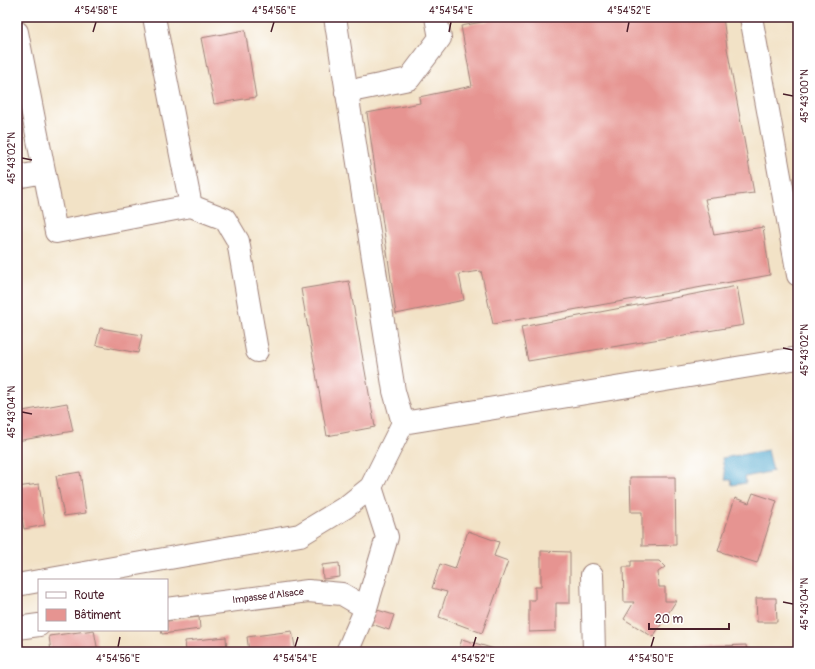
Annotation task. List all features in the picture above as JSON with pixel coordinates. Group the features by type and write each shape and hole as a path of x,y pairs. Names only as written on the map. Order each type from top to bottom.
{"street":[{"path":"51,579 300,535 346,507 371,487 403,423 394,391 335,17"},
{"path":"346,92 409,79 440,38 436,17"},
{"path":"751,17 793,216 798,275"},
{"path":"159,18 191,206"},
{"path":"17,32 56,232 191,206 225,219 238,241 257,351"},
{"path":"17,177 44,172"},
{"path":"403,423 798,358"},
{"path":"347,652 366,608 387,537 371,487"},
{"path":"592,575 594,652"},
{"path":"17,585 38,581"},
{"name":"Impasse d'Alsace","path":"168,609 308,591 342,594 366,608"},
{"path":"17,628 38,625"}],"water":[{"path":"768,450 773,471 745,477 746,483 732,485 731,480 726,480 722,458"}],"building":[{"path":"507,17 634,17 635,19 646,17 723,17 727,48 754,193 705,199 714,235 763,227 770,275 493,324 481,271 459,274 464,300 396,314 367,113 420,103 419,97 472,86 461,26"},
{"path":"245,30 256,97 214,104 201,38"},
{"path":"349,281 375,427 327,436 301,289"},
{"path":"737,286 744,325 528,361 521,327"},
{"path":"100,328 142,335 138,353 96,345"},
{"path":"67,403 73,431 17,441 17,412"},
{"path":"80,472 86,513 64,516 56,476"},
{"path":"630,477 675,477 676,545 642,546 642,512 631,512"},
{"path":"39,484 45,525 24,529 17,487"},
{"path":"753,493 777,501 757,563 718,551 735,498 749,503"},
{"path":"468,531 499,542 494,556 508,561 482,633 439,617 447,592 432,588 440,564 455,569"},
{"path":"796,546 798,546 798,584 796,584"},
{"path":"541,551 570,552 570,603 556,603 556,631 529,632 529,600 535,600 535,587 541,587"},
{"path":"631,561 659,561 665,567 658,572 659,587 665,587 665,601 676,601 653,637 624,619 634,602 624,602 623,567 631,567"},
{"path":"339,563 340,577 323,579 322,565"},
{"path":"756,598 776,598 777,622 757,622"},
{"path":"374,609 394,615 389,630 369,623"},
{"path":"199,617 200,629 162,634 161,631 168,631 168,621"},
{"path":"94,631 98,652 51,652 49,636"},
{"path":"292,631 296,652 249,652 247,637"},
{"path":"226,637 227,652 186,652 185,641"},
{"path":"462,639 494,649 493,652 458,652"},
{"path":"22,641 24,652 17,652 17,642"},
{"path":"746,645 747,652 692,652 692,647"},
{"path":"511,650 533,651 533,652 511,652"}]}
